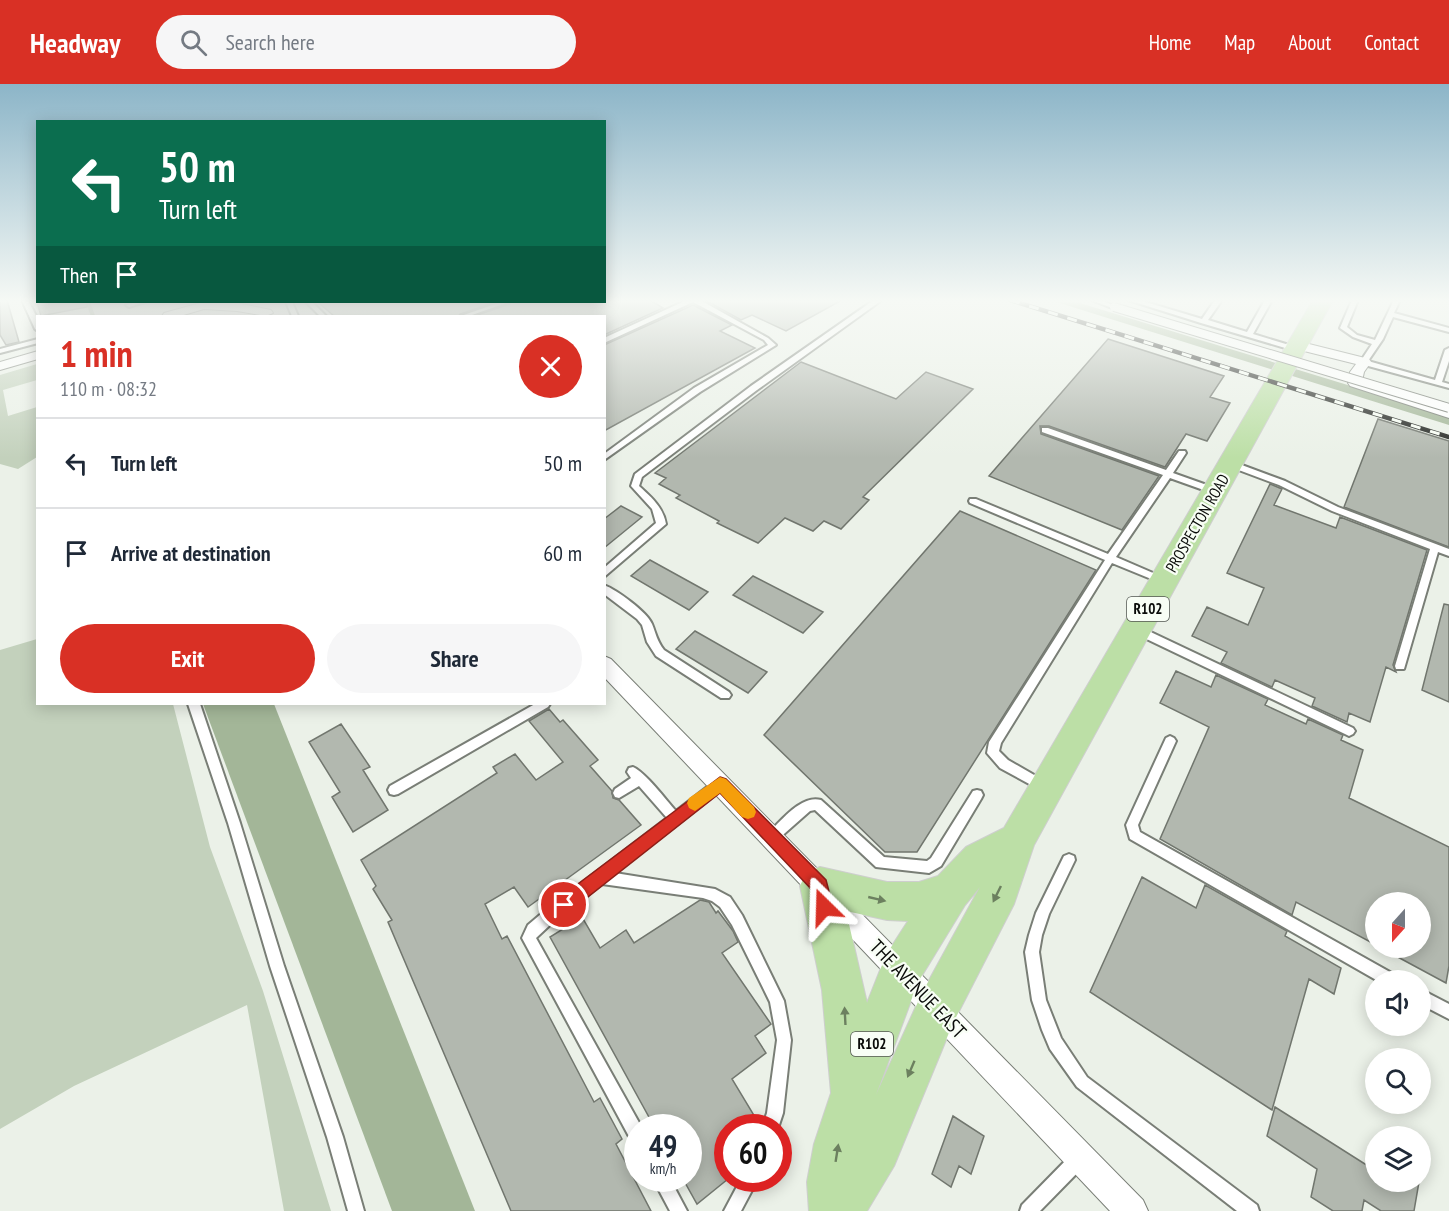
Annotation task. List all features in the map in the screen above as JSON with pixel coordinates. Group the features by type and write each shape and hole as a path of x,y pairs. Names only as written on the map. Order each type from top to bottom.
{"main road":[{"name":"PROSPECTON ROAD","path":"1017,840 1293,353"},
{"name":"R102","path":"834,1211 832,1182 838,1144 853,1095 901,970 951,891 980,860 1017,840"},
{"name":"R102","path":"838,1211 877,1149 937,1008 1000,890 1017,840"},
{"path":"853,1095 844,990 820,886 887,902 919,902 951,891"}],"street":[{"path":"0,366 36,356"},
{"path":"1290,358 1364,362"},
{"path":"1364,362 1357,372 1355,383 1449,414"},
{"name":"THE AVENUE EAST","path":"606,667 1132,1211"}],"lane":[{"path":"606,457 697,390 759,353"},
{"path":"606,572 661,524 661,518 655,508 635,486 638,477 804,353"},
{"path":"1265,353 1449,408"},
{"path":"1280,353 1290,358"},
{"path":"1370,353 1364,362 1449,386"},
{"path":"1438,383 1448,353"},
{"path":"1045,430 1215,491"},
{"path":"1046,788 1004,764 993,753 995,742 1110,558 1182,453"},
{"path":"1231,464 1281,483 1335,509 1449,553"},
{"path":"973,501 1164,581"},
{"path":"1400,666 1435,548"},
{"path":"606,590 641,616 647,624 652,642 660,653 725,696"},
{"path":"1137,629 1348,730"},
{"path":"194,705 335,1137 356,1211"},
{"path":"394,790 542,705"},
{"path":"1170,741 1132,825 1134,835 1373,970"},
{"path":"619,793 636,776 675,818"},
{"path":"626,1114 529,938 533,930 720,783"},
{"path":"772,837 806,807 817,804 880,863 886,866 929,867 936,862 978,795"},
{"path":"1069,861 1044,909 1032,947 1036,987 1053,1042 1065,1063 1082,1082 1251,1211"},
{"path":"600,877 703,892 715,895 725,902 737,920 777,1001 784,1040 775,1114"},
{"path":"1431,1002 1449,1012"},
{"path":"1032,1209 1080,1157"},
{"path":"668,1192 679,1211"},
{"path":"732,1211 743,1192"}],"shaded area":[{"path":"36,364 36,380 3,390 8,416 36,407 36,458 18,469 0,464 0,375"},
{"path":"36,639 36,705 173,705 210,847 263,991 331,1211 284,1211 247,1005 74,1086 0,1129 0,650"},
{"path":"203,705 274,705 475,1211 392,1211"}],"building":[{"path":"606,353 747,353 606,430"},
{"path":"1096,353 1151,353 1224,376 1210,397 1230,403 1207,441 1186,434 1165,467 1049,426 1040,426 1041,434 1159,476 1122,530 989,476"},
{"path":"801,362 896,399 926,372 973,389 863,497 869,500 841,529 824,521 813,531 785,518 758,543 717,523 719,521 676,498 680,495 659,484 666,478 655,473"},
{"path":"1378,419 1449,441 1449,547 1344,507"},
{"path":"1270,484 1282,489 1274,505 1336,528 1340,517 1427,550 1393,665 1396,672 1386,667 1370,722 1349,713 1347,722 1312,706 1315,698 1275,680 1272,687 1221,663 1227,652 1192,636 1207,607 1248,625 1264,588 1227,573"},
{"path":"621,506 642,517 606,546 606,517"},
{"path":"960,511 1096,570 917,852 885,852 764,735"},
{"path":"650,560 708,592 689,610 631,576"},
{"path":"753,576 823,612 803,633 733,595"},
{"path":"1444,604 1449,605 1449,702 1422,690"},
{"path":"695,631 767,672 748,693 676,649"},
{"path":"1176,671 1211,687 1216,675 1268,699 1265,705 1306,724 1308,719 1343,735 1341,740 1363,750 1349,798 1449,847 1449,966 1446,983 1431,975 1431,970 1422,970 1400,958 1431,958 1431,892 1365,892 1365,939 1296,902 1292,915 1160,839 1209,727 1160,703"},
{"path":"549,709 560,722 563,720 598,760 590,766 612,791 613,798 619,800 641,825 528,907 514,887 485,904 502,939 507,936 594,1102 600,1098 622,1139 616,1144 624,1159 624,1192 641,1192 651,1211 511,1211 388,922 392,920 373,889 376,886 361,860 497,773 493,767 515,754 536,780 563,762 529,721"},
{"path":"341,724 370,767 363,770 388,810 353,832 332,797 340,792 309,742"},
{"path":"1142,877 1196,908 1205,885 1287,931 1285,936 1341,968 1334,994 1309,979 1272,1110 1090,992"},
{"path":"700,900 709,902 733,931 738,942 722,953 771,1024 755,1036 766,1053 732,1079 753,1114 714,1114 714,1190 697,1204 690,1192 702,1192 702,1114 647,1114 550,937 582,917 600,948 626,930 634,943"},
{"path":"1275,1107 1365,1164 1365,1192 1417,1192 1414,1211 1381,1211 1364,1200 1362,1211 1333,1211 1311,1197 1317,1169 1267,1136"},
{"path":"953,1116 984,1136 971,1174 959,1166 951,1187 932,1174"}],"waterway":[{"path":"1227,353 1449,421"}],"railway":[{"path":"1179,353 1449,437"}],"slow traffic":[{"path":"695,803 720,783 748,812"}],"route":[{"path":"564,905 720,783 820,886 824,907"}]}
